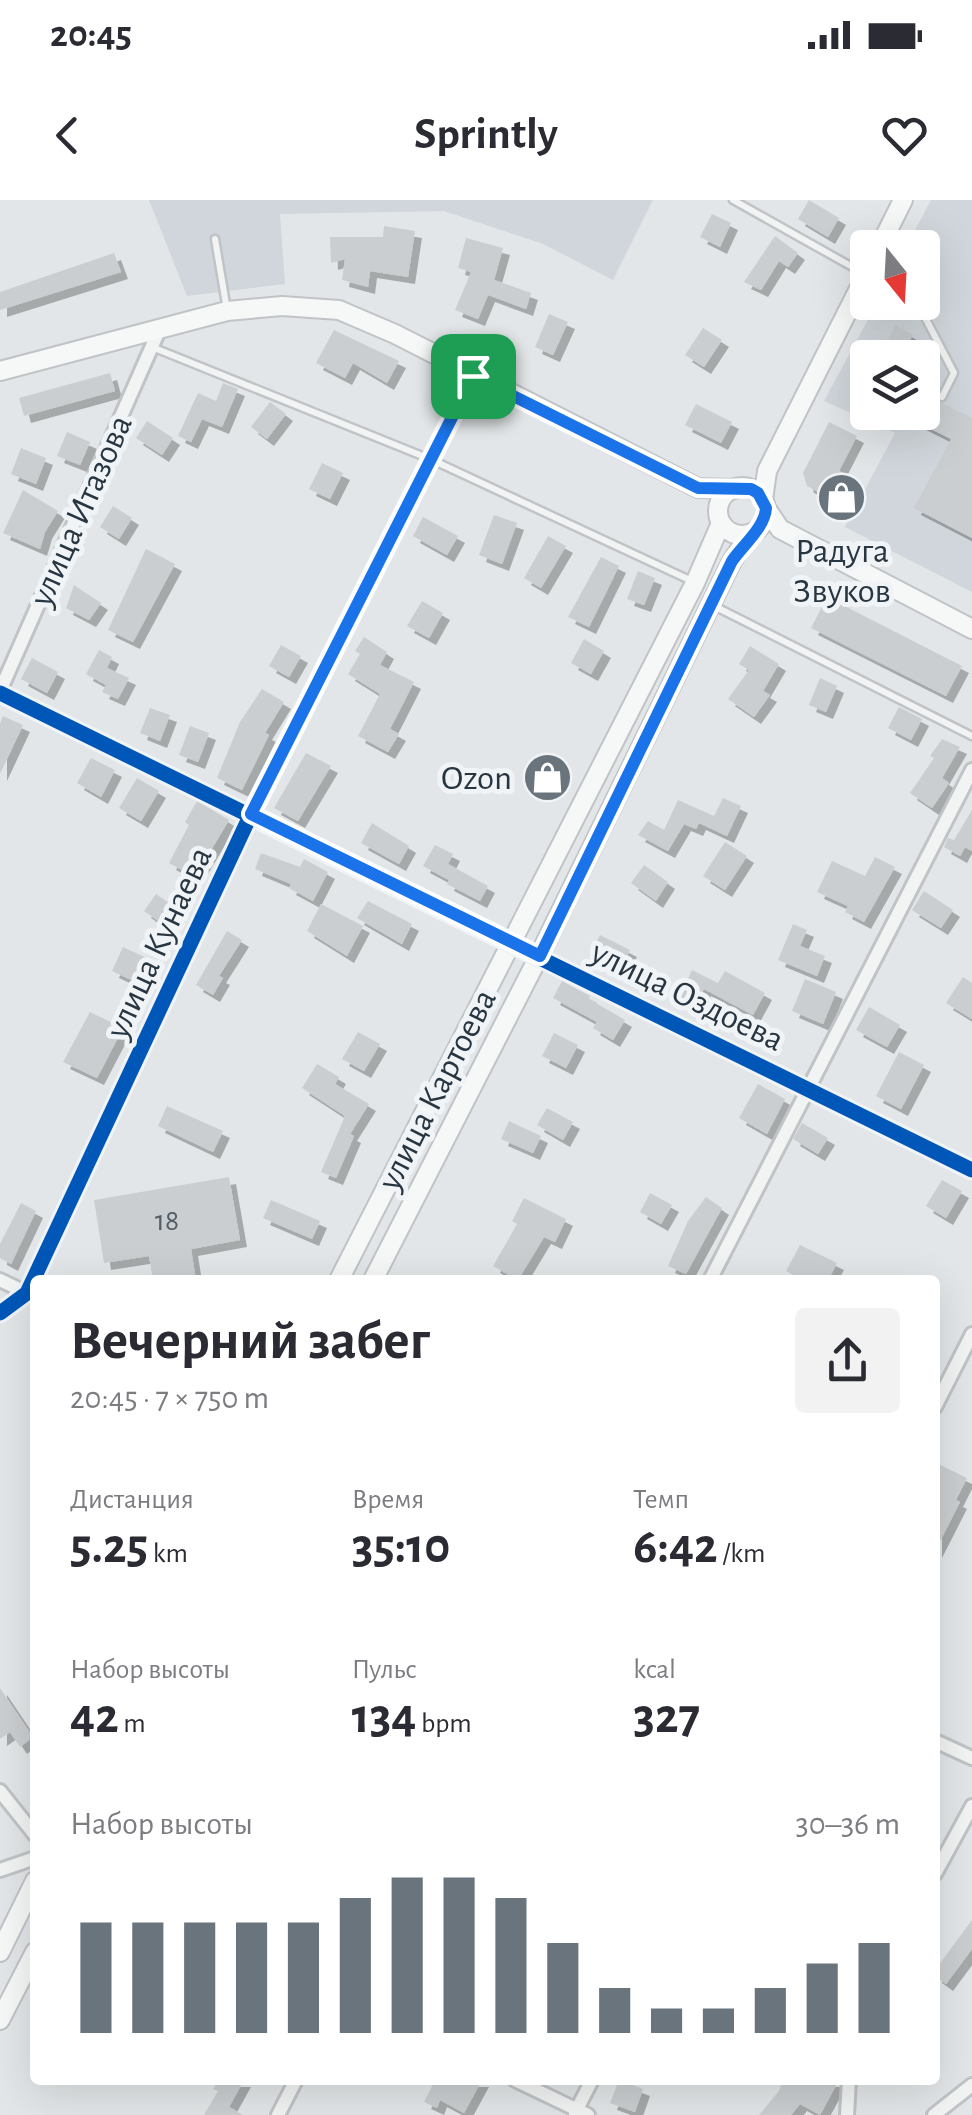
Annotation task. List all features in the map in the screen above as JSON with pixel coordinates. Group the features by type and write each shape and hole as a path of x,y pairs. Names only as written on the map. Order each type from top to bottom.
{"main road":[{"path":"889,230 904,200"},
{"path":"0,371 227,311 282,306 339,310 698,488 739,488 758,493 780,528 972,628"},
{"path":"698,488 734,534 750,534 763,524 767,471 850,307"},
{"path":"720,519 722,499 767,471"},
{"name":"улица Картоева","path":"342,1275 695,582 720,519"},
{"name":"улица Картоева","path":"376,1275 540,956 732,561 750,534"},
{"path":"0,1952 30,1891"},
{"path":"0,2020 30,1962"}],"street":[{"name":"улица Итазова","path":"0,692 160,328"},
{"name":"улица Кунаева","path":"40,1275 251,814 473,376"},
{"name":"улица Оздоева","path":"0,692 972,1170"},
{"path":"713,1275 972,770"},
{"path":"0,1280 30,1295"},
{"name":"улица Кунаева","path":"0,1313 30,1296"},
{"path":"940,1398 972,1334"},
{"path":"940,1743 972,1758"},
{"path":"0,1791 30,1829"},
{"path":"940,1865 972,1806"},
{"path":"0,1870 30,1860"},
{"path":"278,2115 293,2085"},
{"path":"525,2085 580,2113 590,2085"},
{"path":"847,2115 850,2085"},
{"path":"934,2115 972,2085"}],"lane":[{"path":"733,200 850,264"},
{"path":"215,239 227,311"},
{"path":"926,320 954,373 942,397"},
{"path":"152,347 430,459 695,582"},
{"path":"711,604 972,736"}],"shaded area":[{"path":"149,200 653,200 613,280 543,244 444,211 280,214 285,284 187,296"},
{"path":"931,200 972,200 972,592 845,527 895,433 888,430 940,430 940,340 857,340 868,320 940,320 940,230 915,230"},
{"path":"850,353 850,413 824,401"}],"building":[{"path":"809,200 839,218 828,237 798,219"},
{"path":"712,214 731,223 720,247 700,237"},
{"path":"384,226 415,231 408,277 370,271 368,287 342,280 345,259 331,263 330,237 383,237"},
{"path":"775,236 798,253 788,267 779,261 761,290 744,282"},
{"path":"466,238 503,248 494,280 531,293 526,309 488,295 478,319 455,310 471,272 458,268"},
{"path":"114,253 121,272 0,310 0,292"},
{"path":"549,314 568,322 553,355 535,347"},
{"path":"896,325 913,335 910,340 887,340"},
{"path":"703,328 722,340 704,367 685,355"},
{"path":"334,330 399,361 387,383 353,363 345,378 316,363"},
{"path":"110,373 115,391 24,416 19,398"},
{"path":"223,383 238,389 222,427 202,419 191,442 178,436 198,393 216,401"},
{"path":"270,402 286,414 267,439 251,427"},
{"path":"940,402 972,418 972,538 914,508 951,439 933,430 940,430"},
{"path":"696,404 732,422 721,443 685,425"},
{"path":"147,421 173,438 162,455 136,438"},
{"path":"829,422 857,436 839,471 858,481 846,506 807,486 803,473"},
{"path":"67,432 90,442 80,465 57,456"},
{"path":"21,448 46,458 36,484 11,474"},
{"path":"322,463 343,473 330,499 309,489"},
{"path":"23,490 58,511 40,549 3,533"},
{"path":"113,506 132,518 119,539 100,527"},
{"path":"494,515 517,523 502,564 479,555"},
{"path":"423,517 458,536 447,555 413,536"},
{"path":"548,536 566,546 541,588 524,578"},
{"path":"146,549 175,564 133,642 108,630"},
{"path":"601,557 619,566 589,627 568,617"},
{"path":"638,571 655,578 644,605 627,599"},
{"path":"74,585 101,603 89,620 66,608"},
{"path":"827,597 962,666 946,696 811,628"},
{"path":"422,601 443,613 429,638 407,626"},
{"path":"364,637 387,652 380,665 414,682 390,729 399,734 388,752 358,736 380,694 348,674 360,654 355,651"},
{"path":"584,639 604,651 591,674 571,663"},
{"path":"281,645 301,656 289,677 269,666"},
{"path":"750,646 779,664 763,691 770,695 754,717 728,699 749,670 739,664"},
{"path":"99,650 112,657 107,668 129,678 118,699 102,692 106,685 86,674"},
{"path":"32,658 58,672 47,693 21,679"},
{"path":"820,678 837,686 826,712 809,705"},
{"path":"262,689 284,702 265,733 269,735 242,790 217,778 240,722"},
{"path":"899,707 922,719 911,740 888,728"},
{"path":"150,708 170,715 160,741 140,733"},
{"path":"3,716 23,725 0,774 0,723"},
{"path":"190,726 209,733 198,762 179,755"},
{"path":"942,739 960,747 942,778 949,783 932,808 910,793"},
{"path":"306,753 331,766 298,821 274,808"},
{"path":"91,758 115,770 101,797 77,783"},
{"path":"137,778 159,791 141,821 119,808"},
{"path":"723,798 741,806 727,836 699,823 696,829 684,824 668,851 638,835 648,821 664,830 678,800 714,816"},
{"path":"197,801 229,820 195,877 169,863"},
{"path":"972,810 972,851 965,847 960,856 944,847 948,838 954,840"},
{"path":"372,823 409,846 399,864 361,843"},
{"path":"725,842 747,856 725,890 703,876"},
{"path":"435,845 453,854 448,864 488,886 480,901 423,866"},
{"path":"261,853 300,867 304,859 328,872 313,901 289,888 291,884 255,869"},
{"path":"875,857 895,867 864,922 845,912 848,906 817,892 832,861 865,876"},
{"path":"644,865 668,882 656,901 631,883"},
{"path":"924,891 953,910 941,928 912,910"},
{"path":"156,894 180,911 168,928 144,911"},
{"path":"368,901 412,924 402,944 357,918"},
{"path":"321,904 363,926 347,956 307,931"},
{"path":"793,924 807,930 800,946 825,956 817,976 778,960"},
{"path":"227,931 242,940 219,976 223,978 213,995 196,985"},
{"path":"600,935 630,950 619,971 589,956"},
{"path":"123,947 151,960 140,984 112,971"},
{"path":"692,970 718,983 725,971 765,993 753,1015 704,989 695,1007 678,999"},
{"path":"963,977 972,983 972,1019 946,1003"},
{"path":"805,979 836,992 823,1024 792,1011"},
{"path":"562,981 625,1020 613,1040 593,1028 597,1022 553,998"},
{"path":"869,1007 900,1025 887,1047 856,1030"},
{"path":"90,1012 123,1028 97,1078 63,1062"},
{"path":"358,1032 380,1044 364,1071 342,1059"},
{"path":"554,1033 578,1045 566,1068 542,1056"},
{"path":"899,1052 924,1065 901,1109 876,1096"},
{"path":"317,1064 339,1077 335,1084 369,1104 350,1134 354,1136 336,1178 321,1172 345,1116 302,1088"},
{"path":"758,1084 785,1099 767,1134 739,1118"},
{"path":"167,1106 223,1131 213,1152 158,1126"},
{"path":"547,1108 573,1122 563,1140 537,1125"},
{"path":"509,1121 541,1136 533,1153 501,1139"},
{"path":"802,1123 828,1138 818,1154 793,1139"},
{"path":"229,1177 240,1240 191,1249 195,1275 152,1275 149,1256 104,1263 94,1200"},
{"path":"942,1180 962,1191 946,1218 926,1206"},
{"path":"650,1193 672,1205 661,1224 640,1212"},
{"path":"706,1197 722,1208 686,1274 668,1266 688,1221"},
{"path":"524,1198 566,1219 555,1242 544,1237 521,1275 509,1275 493,1266 517,1224 512,1221"},
{"path":"271,1200 320,1221 312,1239 263,1218"},
{"path":"21,1203 36,1211 11,1264 0,1258 0,1244"},
{"path":"800,1245 837,1263 831,1275 793,1275 786,1271"},
{"path":"940,1465 967,1478 956,1500 960,1502 940,1541"},
{"path":"0,1688 30,1733 30,1739 20,1747 10,1732 0,1739"},
{"path":"972,1920 972,1949 946,1984 940,1980 940,1963"},
{"path":"215,2085 241,2085 229,2107 243,2115 204,2115 218,2091 213,2089"},
{"path":"432,2085 479,2085 464,2113 440,2100 437,2108 424,2102"},
{"path":"617,2085 643,2089 635,2112 610,2103"},
{"path":"781,2085 836,2085 820,2115 800,2104 791,2115 759,2115"}],"cycle path":[{"path":"35,1275 251,814 473,376"},
{"path":"0,693 972,1170"},
{"path":"0,1313 30,1287"}],"place":[{"name":"Радуга Звуков","path":"842,498"},
{"name":"Ozon","path":"547,777"}],"route":[{"path":"473,376 698,488 751,489 758,493 766,508 763,524 750,534 732,561 540,956 251,814 473,376"}]}
